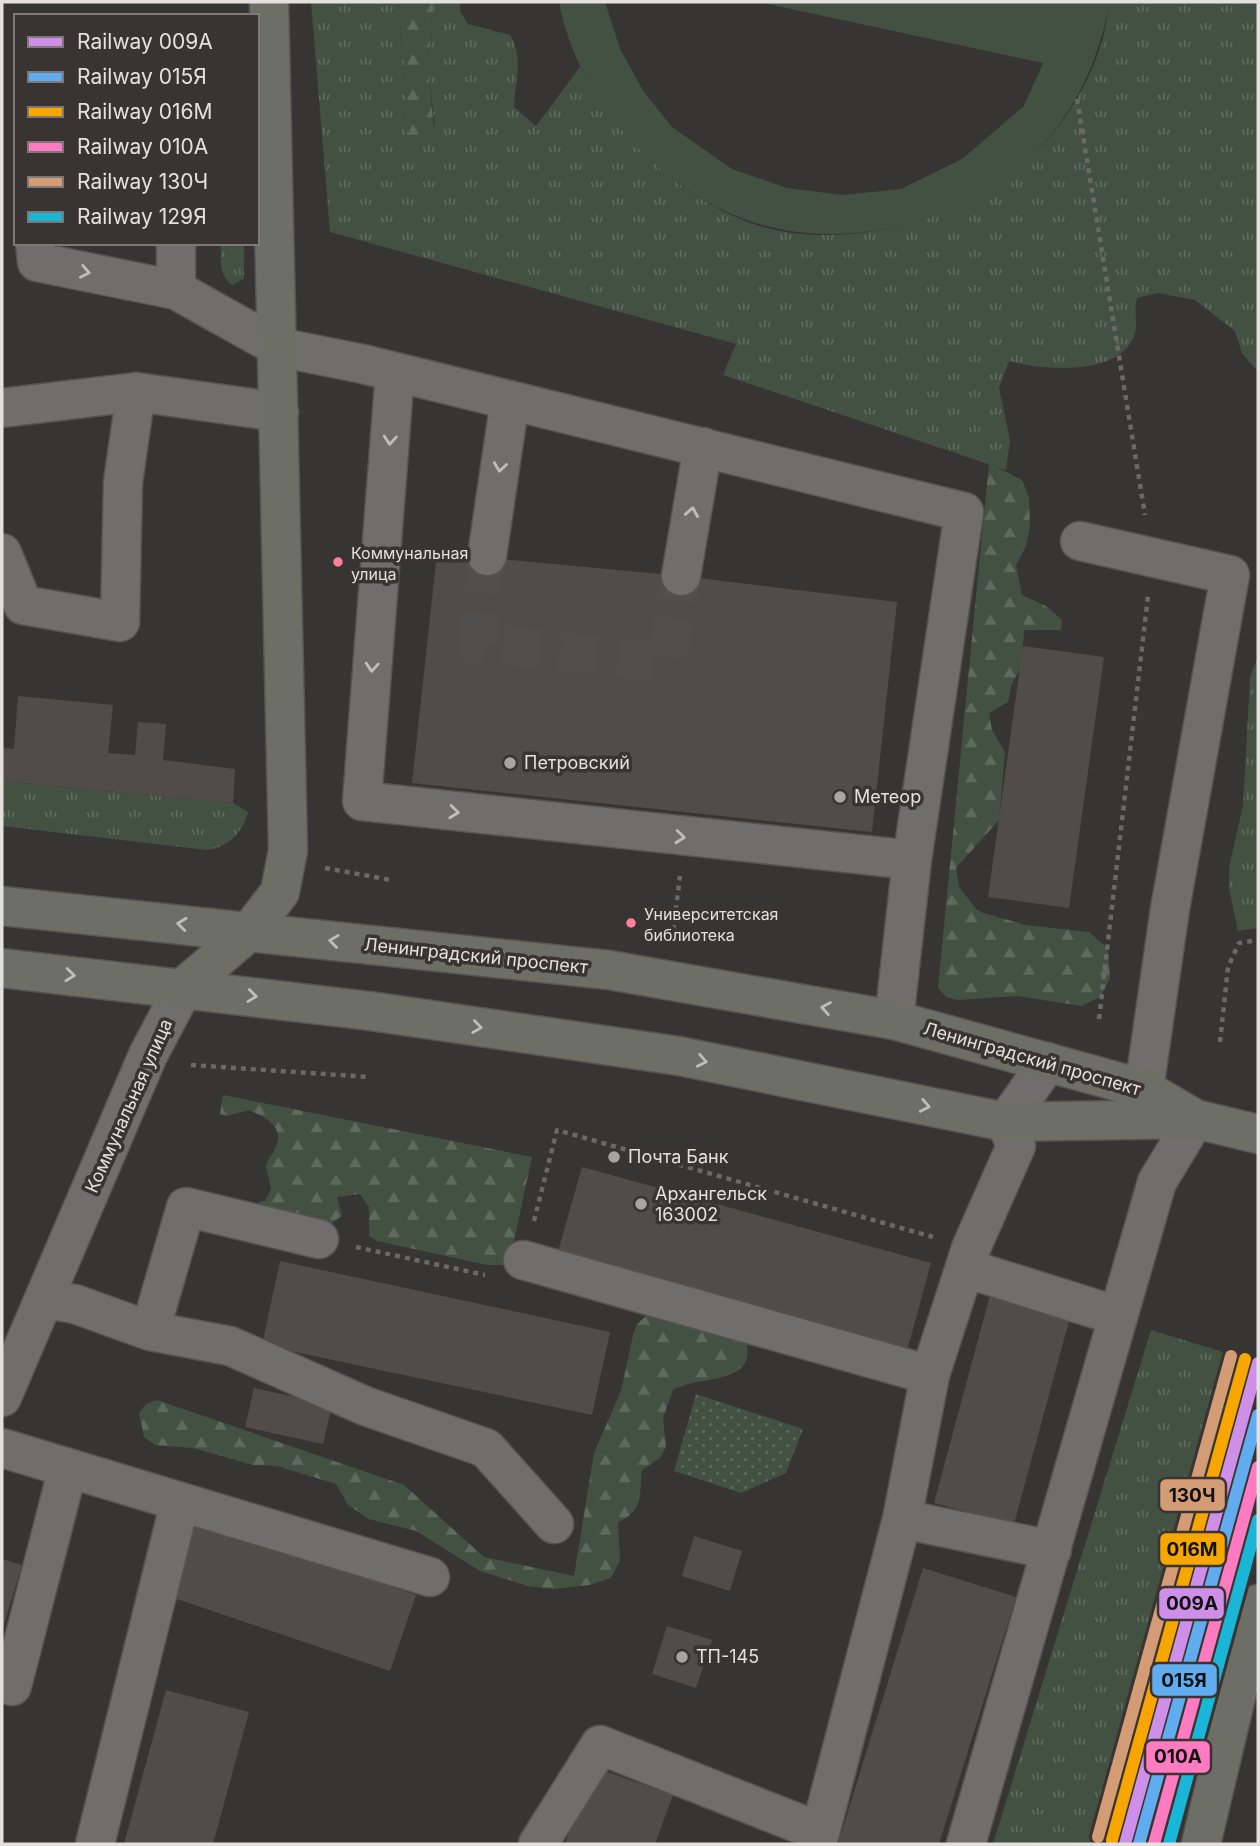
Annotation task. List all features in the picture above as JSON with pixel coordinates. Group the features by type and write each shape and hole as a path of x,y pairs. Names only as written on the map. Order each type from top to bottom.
{"main road":[{"name":"Коммунальная улица","path":"184,987 250,930 280,892 288,850 278,347 266,26"},
{"name":"Ленинградский проспект","path":"2,906 250,930 609,970 894,1020 1143,1089 1195,1119"},
{"name":"Ленинградский проспект","path":"2,968 184,987 679,1056 1006,1122 1195,1119"},
{"path":"1195,1119 1258,1135"},
{"path":"1201,1844 1258,1604"}],"street":[{"path":"35,245 37,262 176,290 278,347 396,372 964,512 912,860 894,1020"},
{"path":"176,245 176,290"},
{"path":"396,372 362,801 789,849 912,860"},
{"path":"2,408 136,391 279,412"},
{"path":"2,553 23,605 120,622 123,482 136,391"},
{"path":"488,556 510,400"},
{"path":"681,576 703,447"},
{"path":"1080,541 1230,575 1170,909 1143,1089"},
{"name":"Коммунальная улица","path":"2,1397 148,1055 184,987"},
{"path":"538,1844 600,1745 819,1838 902,1519 930,1375 968,1258 1016,1146 1006,1122 1048,1062"},
{"path":"966,1844 1157,1182 1195,1119"},
{"path":"150,1331 187,1207 320,1239"},
{"path":"968,1258 1118,1316"},
{"path":"523,1260 930,1375"},
{"path":"45,1299 75,1304 150,1331 230,1346 365,1406 485,1448 554,1524"},
{"path":"2,1448 430,1577"},
{"path":"12,1686 68,1468"},
{"path":"95,1844 180,1502"},
{"path":"902,1519 1052,1550"}],"path":[{"path":"671,941 681,869"},
{"path":"1220,1042 1228,967 1239,943 1258,940"},
{"path":"186,1075 192,1063 369,1077"},
{"path":"320,1239 517,1282 557,1130 968,1258"}],"green space":[{"path":"311,2 398,2 407,91 405,124 435,126 428,70 433,2 460,2 460,11 468,24 510,35 518,61 514,107 536,126 580,67 628,136 688,191 738,218 769,229 835,235 907,224 945,212 979,195 1011,174 1039,149 1063,120 1084,86 1102,43 1110,2 1258,2 1258,372 1242,353 1235,331 1195,300 1158,293 1137,298 1134,336 1126,349 1113,358 1096,364 1059,368 1009,361 999,388 1010,440 1006,470 723,375 736,344 330,232"},
{"path":"398,2 433,2 428,70 435,137 423,141 409,138 405,124 407,91"},
{"path":"559,2 605,2 620,49 644,92 672,127 732,169 787,188 843,195 901,189 962,159 1024,106 1043,63 758,2 1110,2 1095,56 1073,103 1059,125 1023,165 993,190 954,209 883,229 843,234 804,233 766,226 729,213 695,195 662,171 619,126 596,93 577,59"},
{"path":"221,245 244,245 244,279 232,285 222,272"},
{"path":"989,463 1022,480 1029,497 1030,527 1026,546 1016,565 1022,595 1046,606 1062,620 1061,630 1024,630 1021,669 1012,683 1008,702 989,713 992,730 1005,752 999,820 956,868 959,887 976,909 983,913 1026,925 1089,932 1108,949 1110,978 1101,996 1082,1006 1017,996 958,1000 946,997 938,988"},
{"path":"1258,657 1258,928 1238,931 1229,888 1229,867 1243,806 1250,677"},
{"path":"2,781 233,803 248,812 233,838 222,846 207,850 2,826"},
{"path":"223,1095 532,1157 510,1259 503,1265 487,1265 377,1241 369,1236 369,1207 360,1194 337,1197 342,1216 325,1227 258,1209 259,1202 265,1201 271,1189 266,1166 276,1146 278,1133 271,1123 249,1110 227,1116 220,1114"},
{"path":"653,1310 744,1335 748,1352 745,1363 737,1371 673,1390 663,1418 666,1447 660,1458 642,1470 639,1501 632,1513 618,1522 620,1560 611,1578 589,1585 554,1589 528,1586 480,1571 416,1531 369,1519 348,1505 336,1484 277,1466 253,1465 193,1448 155,1445 144,1437 139,1413 146,1404 157,1400 404,1485 484,1557 574,1576 594,1453 621,1391 637,1324"},
{"path":"1151,1330 1239,1357 1104,1844 993,1844"},
{"path":"696,1394 803,1429 786,1473 741,1493 674,1471"}],"building":[{"path":"437,553 681,576 897,602 872,832 412,783"},
{"path":"1023,646 1104,657 1069,908 988,897"},
{"path":"18,696 113,705 108,753 135,755 138,722 166,724 163,760 235,769 233,803 2,781 2,748 14,749"},
{"path":"582,1167 931,1263 907,1351 557,1255"},
{"path":"280,1261 610,1332 592,1415 262,1345"},
{"path":"992,1288 1072,1310 1014,1524 934,1503"},
{"path":"254,1388 332,1405 323,1444 245,1427"},
{"path":"197,1521 416,1595 390,1671 171,1597"},
{"path":"694,1536 742,1551 730,1591 682,1576"},
{"path":"2,1559 22,1565 2,1631"},
{"path":"923,1568 1016,1597 939,1844 838,1844"},
{"name":"ТП-145","path":"667,1626 712,1640 696,1688 652,1674"},
{"path":"166,1690 249,1712 213,1844 124,1844"},
{"path":"593,1767 673,1795 655,1844 565,1844"}],"tunnel":[{"path":"487,556 477,643 667,663 681,576"}],"rail line":[{"name":"130Ч","path":"1098,1837 1231,1356"},
{"name":"016М","path":"1112,1840 1245,1359"},
{"name":"009А","path":"1125,1844 1258,1363"},
{"name":"015Я","path":"1139,1844 1258,1415"},
{"name":"010А","path":"1154,1844 1258,1467"},
{"name":"129Я","path":"1169,1844 1258,1520"}],"place":[{"name":"Коммунальная улица","path":"338,562"},
{"name":"Петровский","path":"510,763"},
{"name":"Метеор","path":"840,797"},
{"name":"Университетская библиотека","path":"631,923"},
{"name":"Почта Банк","path":"614,1157"},
{"name":"Архангельск 163002","path":"641,1204"},
{"name":"ТП-145","path":"682,1657"}]}
